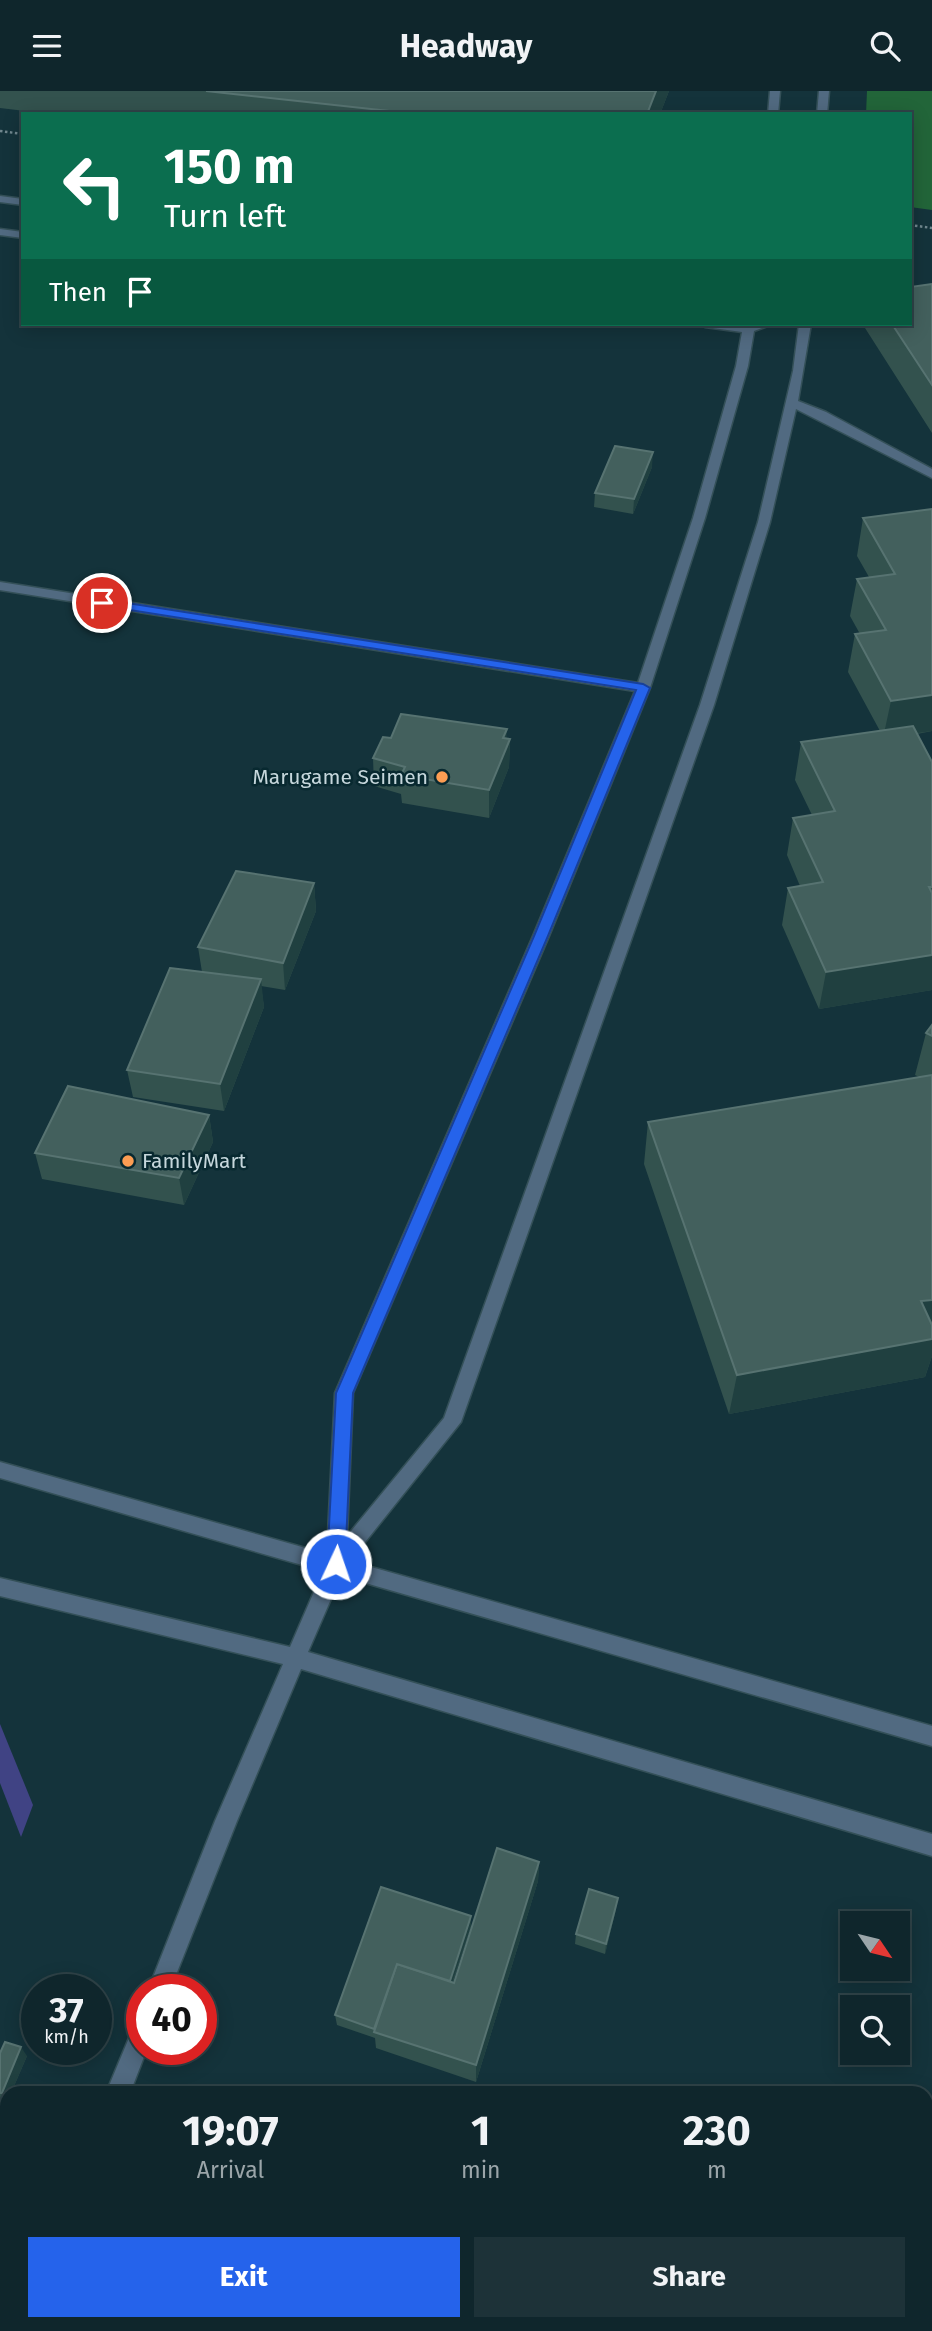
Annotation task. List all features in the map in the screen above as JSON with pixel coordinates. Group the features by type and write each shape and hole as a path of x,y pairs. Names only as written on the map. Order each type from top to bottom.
{"street":[{"path":"773,112 775,91"},
{"path":"822,112 824,91"},
{"path":"0,199 21,202"},
{"path":"0,232 21,235"},
{"path":"166,1974 336,1564 452,1422 707,705 764,521 792,403 805,326"},
{"path":"336,1564 344,1393 541,936 643,688 699,518 742,366 748,327"},
{"path":"792,403 822,415 932,474"},
{"path":"0,586 643,688"},
{"path":"0,1469 932,1736"},
{"path":"0,1587 295,1658 932,1845"},
{"path":"121,2086 129,2065"}],"path":[{"path":"0,131 21,134"},
{"path":"912,225 932,228"}],"green space":[{"path":"867,91 932,91 932,210 912,207 912,112 866,112"}],"shaded area":[{"path":"0,1724 33,1805 21,1837 0,1783"}],"building":[{"path":"206,91 656,91 648,112 399,112"},
{"path":"932,284 932,385 893,326 912,326 912,287"},
{"path":"615,446 653,452 634,499 595,493"},
{"path":"932,509 932,695 891,701 855,634 886,630 857,579 895,574 863,518"},
{"path":"401,714 507,729 503,738 510,739 489,790 401,775 405,767 373,758 383,737 391,738"},
{"path":"913,726 932,762 932,887 929,887 932,893 932,955 826,972 788,888 823,882 793,818 835,811 801,742"},
{"path":"236,871 314,883 283,963 198,947"},
{"path":"170,968 261,979 220,1084 127,1070"},
{"path":"932,1025 932,1036 926,1033"},
{"path":"932,1075 932,1300 921,1301 932,1325 932,1339 737,1375 648,1122"},
{"path":"68,1086 209,1115 179,1178 35,1153"},
{"path":"497,1848 539,1862 476,2065 374,2032 397,1964 454,1983"},
{"path":"381,1887 471,1916 450,1981 397,1964 374,2029 335,2015"},
{"path":"589,1889 618,1898 606,1944 576,1934"},
{"path":"5,2042 21,2047 5,2086 0,2086 0,2053"}],"place":[{"name":"Marugame Seimen","path":"442,777"},
{"name":"FamilyMart","path":"128,1161"}],"route":[{"path":"102,603 643,688 541,936 344,1393 336,1564"}]}
